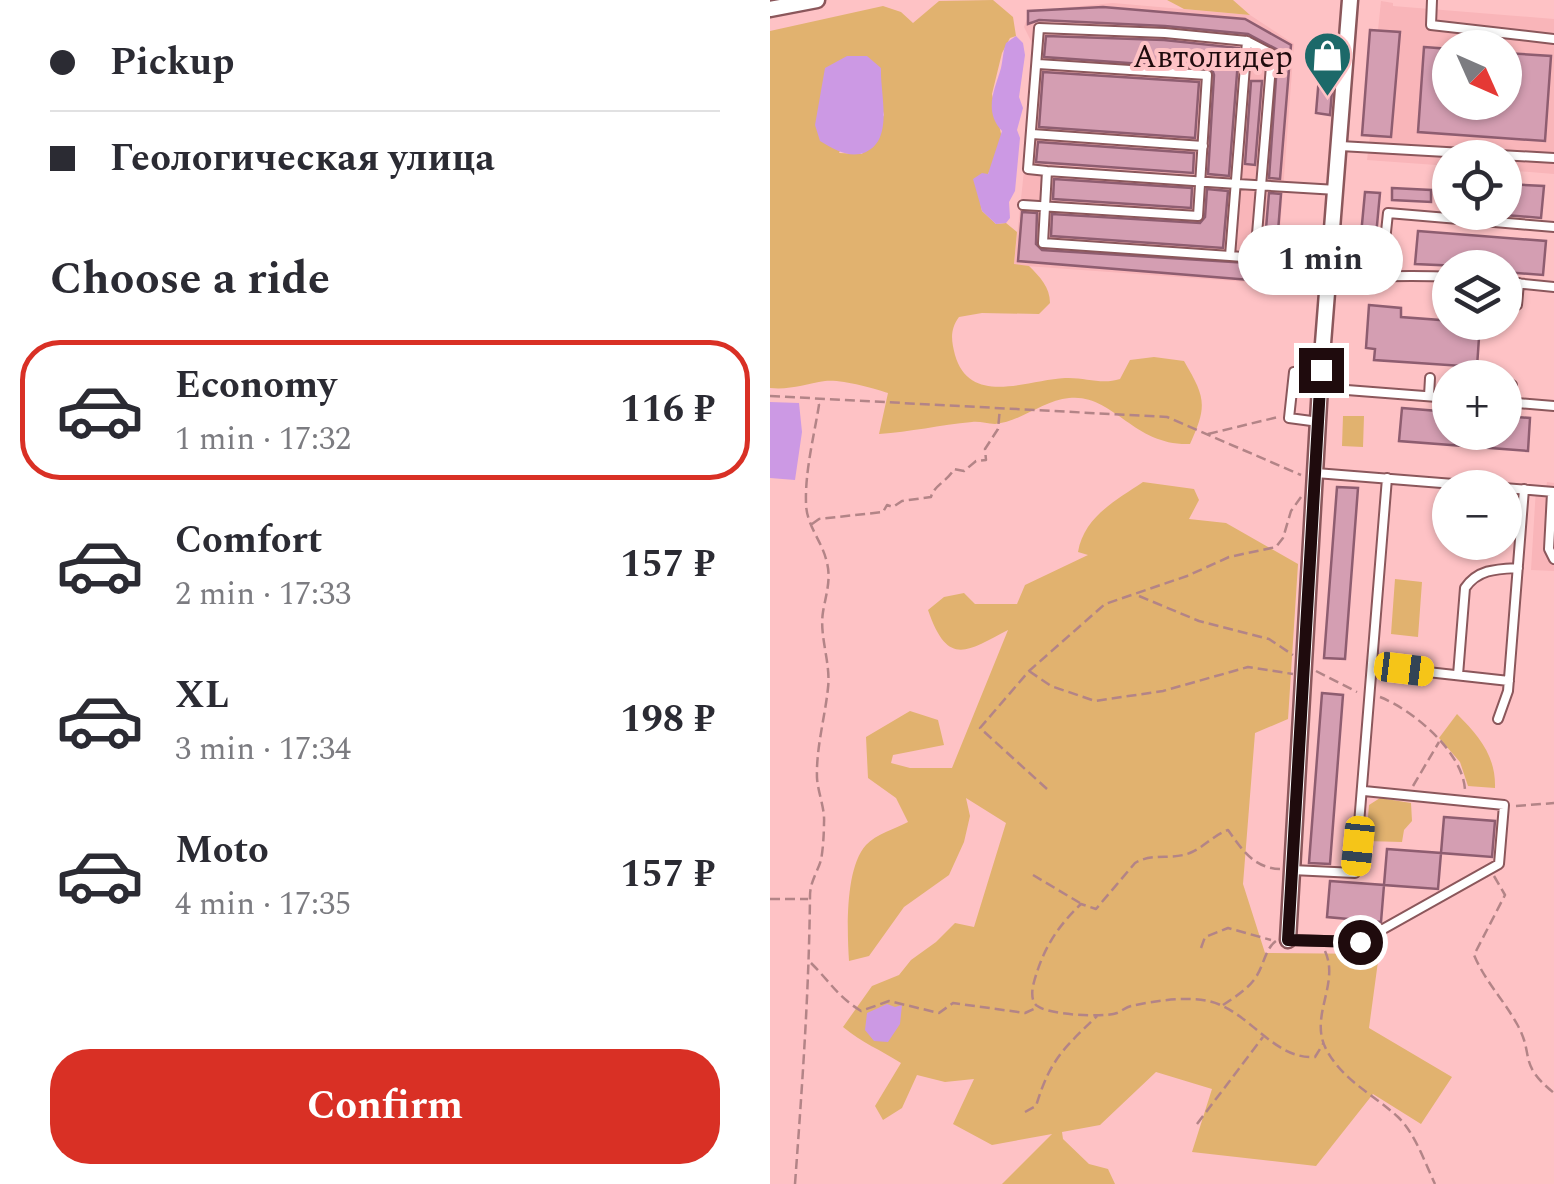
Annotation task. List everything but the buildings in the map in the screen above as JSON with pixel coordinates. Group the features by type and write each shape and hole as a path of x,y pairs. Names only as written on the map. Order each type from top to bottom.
{"street":[{"path":"770,9 817,0"},
{"path":"1280,940 1292,870 1321,370 1350,0"}],"lane":[{"path":"1432,0 1430,25 1554,40"},
{"path":"1047,170 1043,243 1254,258 1260,185 1272,54 1247,41 1039,28 1028,169 1047,170 1200,181 1236,184 1260,185 1337,190"},
{"path":"1230,256 1247,41"},
{"path":"1024,204 1198,216 1208,76 1038,64"},
{"path":"1032,134 1203,146"},
{"path":"1340,146 1554,158"},
{"path":"1382,279 1388,212 1554,227"},
{"path":"1330,276 1432,276"},
{"path":"1522,284 1554,286"},
{"path":"1319,422 1289,418 1294,372 1321,370"},
{"path":"1429,396 1430,378"},
{"path":"1320,388 1432,396"},
{"path":"1522,403 1554,406"},
{"path":"1316,477 1387,478 1553,492 1549,549 1554,559"},
{"path":"1292,870 1355,873 1387,478"},
{"path":"1498,718 1509,682 1524,490"},
{"path":"1458,676 1465,588 1482,572 1518,568"},
{"path":"1373,666 1509,682"},
{"path":"1280,940 1360,942 1499,864 1504,805 1364,791"}],"path":[{"path":"770,396 1166,417 1316,477 1291,510 1283,538 1276,546 1229,556 1104,604 1029,671 980,728 1048,789"},
{"path":"795,1184 807,1031 804,1001 811,883 822,853 824,808 817,780 829,686 822,614 829,588 827,560 810,525 805,501 819,404 816,398"},
{"path":"810,525 819,519 883,512 886,505 931,497 932,491 954,470 986,460 984,450 998,429 1000,408"},
{"path":"1206,434 1272,417 1289,418"},
{"path":"1135,595 1199,622 1268,638 1304,670"},
{"path":"1029,671 1051,686 1095,701 1162,690 1248,666 1304,670 1354,692 1392,702 1440,740 1464,774 1465,801"},
{"path":"1412,796 1414,781 1440,740"},
{"path":"1504,805 1554,803"},
{"path":"1033,875 1096,909 1143,858 1175,858 1228,830 1252,860 1269,869 1292,870"},
{"path":"1490,869 1505,895 1474,955 1484,979 1520,1030 1528,1068 1554,1093"},
{"path":"770,899 797,902 810,898"},
{"path":"1038,1008 1032,989 1043,955 1056,929 1081,904"},
{"path":"1201,948 1205,936 1228,928 1280,940 1248,987 1222,1005"},
{"path":"1321,941 1331,970 1320,1017 1323,1044 1343,1075 1401,1119 1435,1184"},
{"path":"809,961 837,995 861,1011 889,1001 938,1013 952,1003 1098,1015 1118,1013 1130,1006 1191,998 1222,1005 1264,1036 1307,1058 1316,1057 1323,1044"},
{"path":"1024,1112 1036,1106 1042,1083 1060,1052 1098,1015"},
{"path":"1197,1124 1264,1036"}],"shaded area":[{"path":"993,0 1013,17 1016,36 1010,38 1002,53 992,94 1002,138 978,191 982,211 996,224 1006,223 1017,232 1014,264 1029,266 1050,297 1050,303 1039,314 982,313 959,317 952,340 962,371 973,381 1001,387 1065,378 1113,381 1120,379 1130,360 1154,357 1184,361 1202,401 1200,420 1190,444 1153,437 1098,403 1069,398 995,424 972,422 879,434 888,393 831,381 770,388 770,31 883,6 901,12 913,23 939,1","holes":["881,68 879,97 884,115 862,154 839,153"]},
{"path":"1167,0 1233,0 1250,15 1184,9"},
{"path":"1381,1 1393,6 1554,19 1554,174 1522,171 1522,140 1432,140 1432,165 1367,160 1370,136 1362,135 1370,30 1378,30"},
{"path":"1113,3 1250,15 1294,44 1276,284 1014,265 1035,49 1024,27 1030,11"},
{"path":"1016,36 1023,43 1025,55 1015,191 1009,202 1010,218 1006,223 996,224 982,211 973,179 988,174 1002,131 993,116 992,100 1006,43"},
{"path":"847,56 867,56 881,68 883,127 875,146 860,154 843,152 820,141 815,125 825,68"},
{"path":"770,402 799,403 802,432 795,480 770,478"},
{"path":"1343,416 1364,416 1363,447 1342,446"},
{"path":"1143,482 1194,489 1199,500 1189,519 1226,523 1298,564 1288,719 1255,733 1243,884 1265,953 1379,954 1369,1028 1452,1077 1421,1124 1373,1094 1316,1166 1192,1152 1212,1089 1156,1072 1100,1125 1062,1132 1063,1139 1089,1164 1108,1169 1115,1184 1002,1184 1052,1134 992,1145 953,1124 974,1079 945,1082 917,1075 902,1108 883,1120 875,1106 901,1063 843,1027 872,986 899,975 955,923 974,927 1006,823 966,798 970,816 964,842 949,875 904,907 869,956 849,961 849,900 859,855 875,838 908,822 896,798 868,778 866,737 910,711 938,720 944,745 893,755 891,763 910,768 952,768 1008,630 960,650 943,641 928,610 944,597 964,593 975,604 1017,604 1025,585 1088,555 1078,552 1094,519"},
{"path":"1547,482 1554,483 1554,571 1531,570 1536,488 1546,488"},
{"path":"1395,579 1422,582 1418,637 1391,634"},
{"path":"1457,714 1485,747 1493,766 1495,788 1468,786 1460,762 1439,738"},
{"path":"1380,798 1411,803 1412,821 1404,830 1402,842 1366,841 1369,805"},
{"path":"887,1004 902,1005 900,1024 888,1042 874,1041 865,1030 867,1013"}],"place":[{"name":"Автолидер","path":"1328,98"}],"route":[{"path":"1321,370 1288,940 1360,942"}]}
